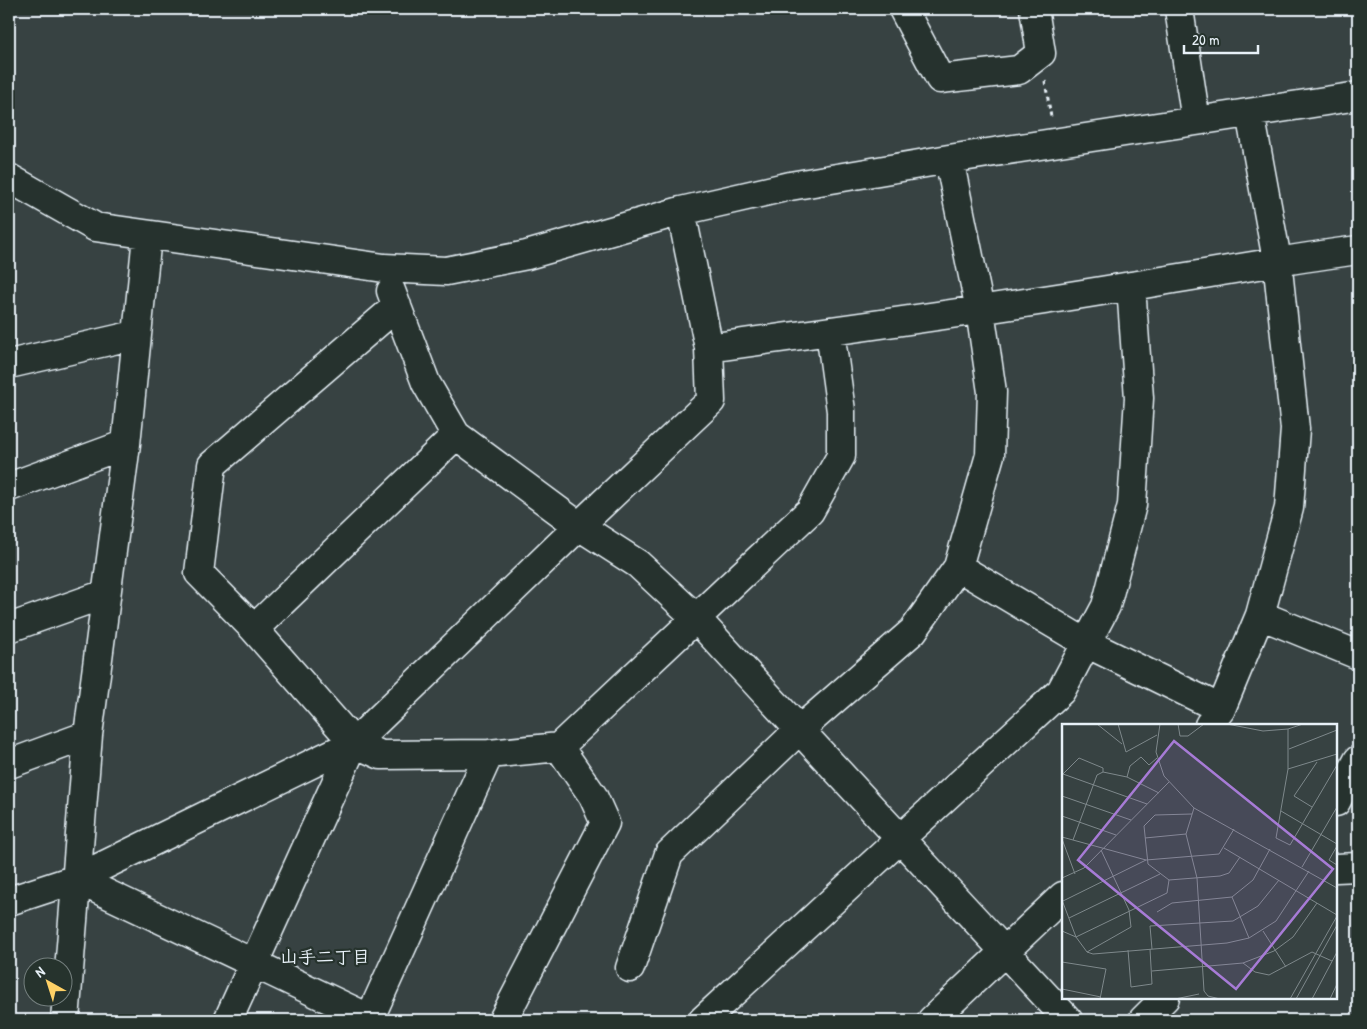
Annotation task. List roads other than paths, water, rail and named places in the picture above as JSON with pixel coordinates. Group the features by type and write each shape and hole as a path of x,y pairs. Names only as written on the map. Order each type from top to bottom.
{"street":[{"path":"903,9 940,79 1020,70 1041,53 1034,9"},
{"path":"1179,9 1196,121"},
{"path":"9,178 95,227 147,236 384,268 446,271 527,255 681,211 790,186 1055,142 1358,96"},
{"path":"958,567 1086,644 1215,717 1260,616 1289,508 1295,429 1277,260 1250,113"},
{"path":"630,968 669,854 798,731 913,631 958,567 990,455 992,392 980,310 949,159"},
{"path":"9,902 76,879 354,743 579,526 712,402 709,348 681,211"},
{"path":"64,1020 88,735 126,444 147,236"},
{"path":"709,348 980,310 1277,260 1358,250"},
{"path":"384,268 426,383 456,435 579,526 638,564 695,617 798,731 1068,1020"},
{"path":"702,1020 1062,691 1106,606 1132,506 1139,398 1131,286"},
{"path":"397,306 212,465 199,573 254,629 354,743 380,755 489,754 560,747 695,617 810,511 841,456 841,411 830,330"},
{"path":"9,364 136,335"},
{"path":"254,629 456,435"},
{"path":"9,487 126,444"},
{"path":"9,628 105,594"},
{"path":"1260,616 1358,655"},
{"path":"9,764 88,735"},
{"path":"228,1020 354,743"},
{"path":"503,1020 605,823 593,796 560,747"},
{"path":"76,879 370,1020 489,754"},
{"path":"1337,800 1358,760"},
{"path":"1337,868 1358,867"},
{"path":"932,1020 1062,897"},
{"path":"1143,1020 1164,999"}],"district":[{"name":"山手二丁目","path":"325,956"}]}
